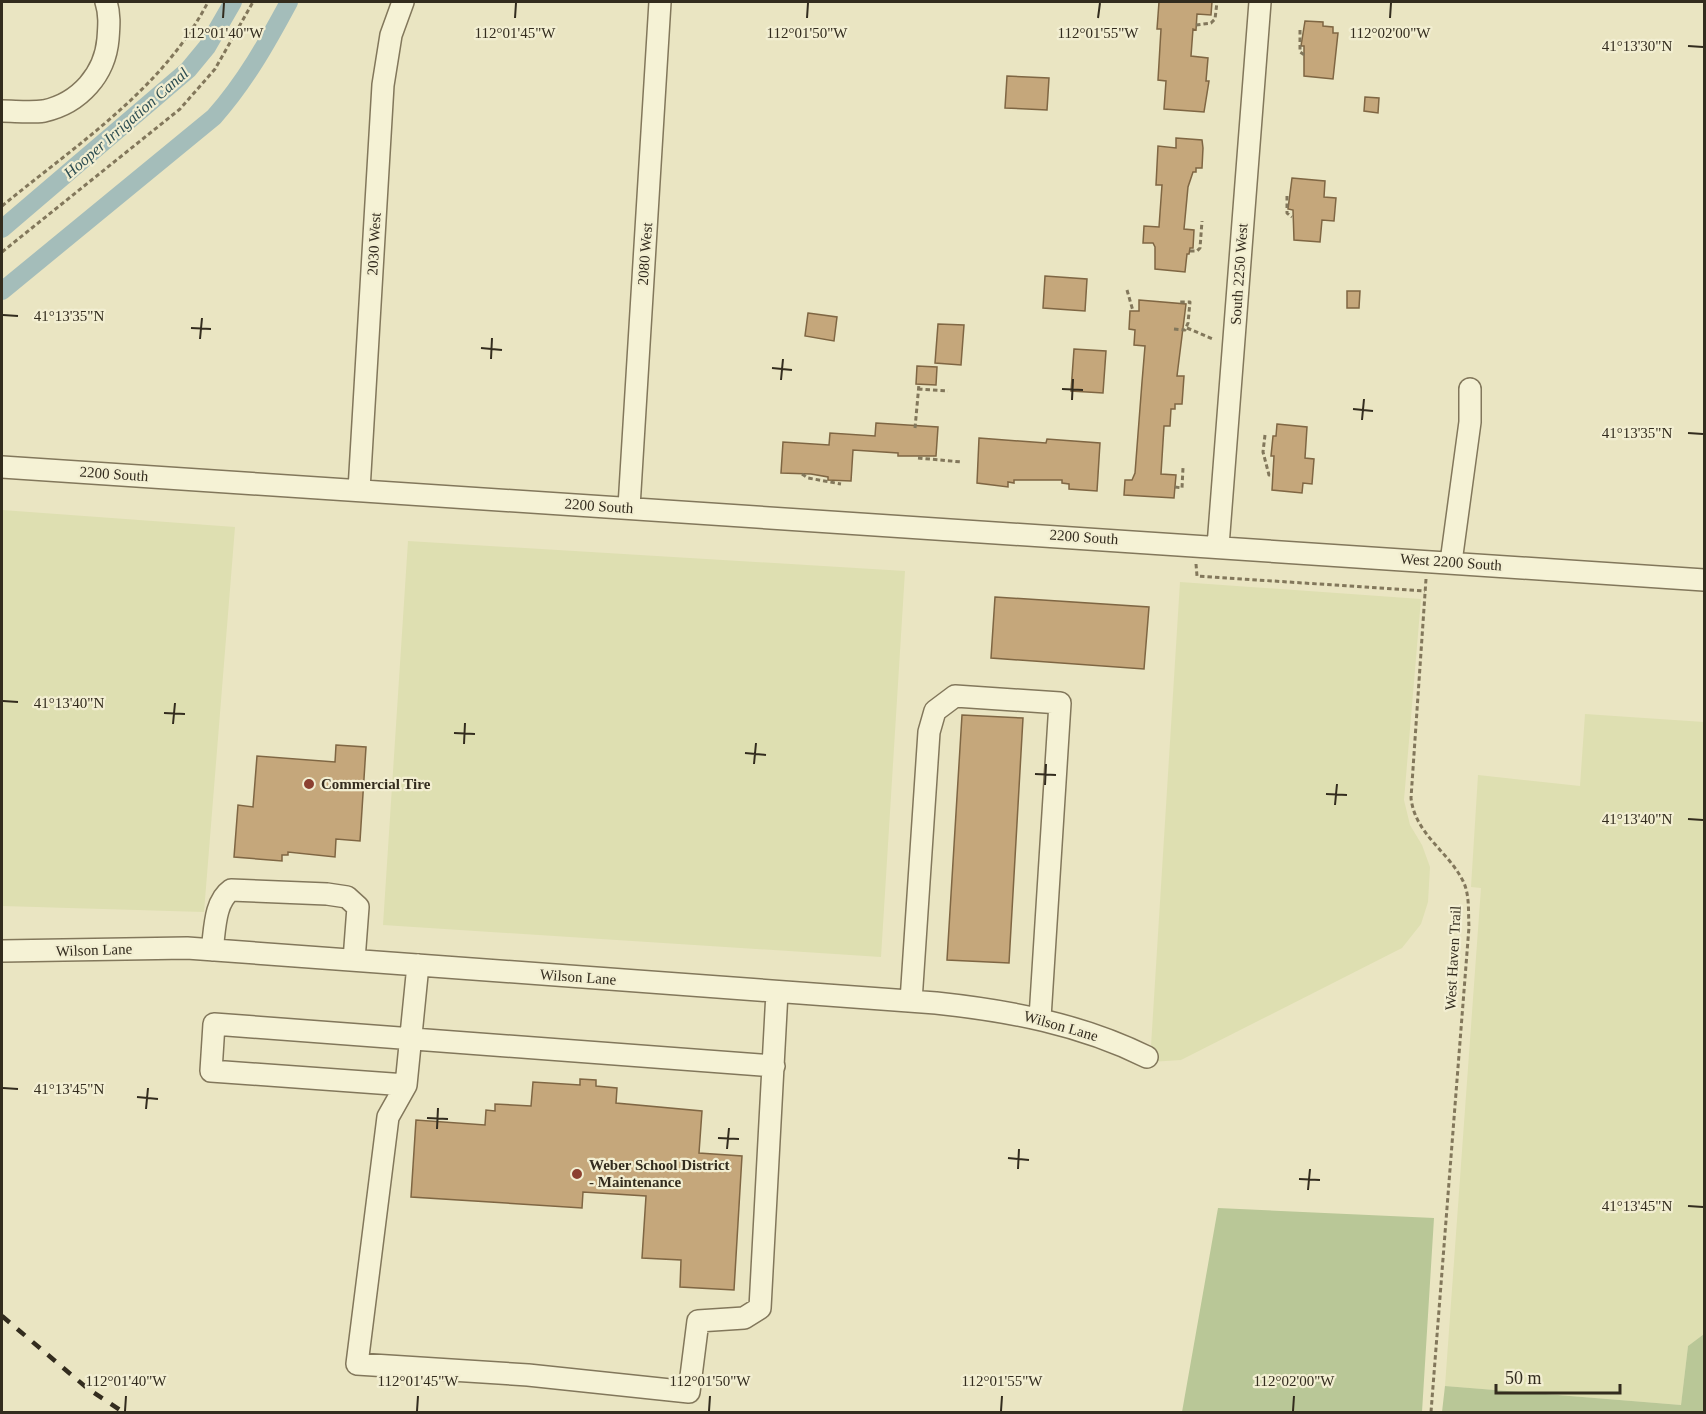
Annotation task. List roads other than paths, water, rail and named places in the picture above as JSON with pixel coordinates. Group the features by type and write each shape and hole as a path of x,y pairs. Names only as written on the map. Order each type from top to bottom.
{"street":[{"path":"2,111 33,112 57,106 97,77 106,54 109,13 106,2"},
{"name":"2030 West","path":"359,490 383,85 391,35 403,2"},
{"name":"2080 West","path":"629,507 660,2"},
{"name":"South 2250 West","path":"1218,546 1260,2"},
{"path":"1451,562 1470,422 1470,390"},
{"name":"2200 South","path":"2,466 629,507 1197,550"},
{"name":"West 2200 South","path":"1197,550 1218,546 1704,580"},
{"path":"911,1001 929,732 935,711 954,696 1060,703 1040,1018"},
{"path":"213,950 218,908 224,895 231,890 327,894 347,897 358,907 354,960"},
{"name":"Wilson Lane","path":"2,951 213,950 911,1001 1004,1010 1040,1018 1122,1044 1147,1057"},
{"path":"418,965 406,1085 388,1117 357,1364 528,1375 689,1392 698,1321 744,1318 760,1308 777,992"},
{"path":"406,1085 211,1071 214,1023 774,1066"}],"waterway":[{"name":"Hooper Irrigation Canal","path":"2,229 188,70 207,47 233,2"},
{"path":"2,291 214,117 255,62 289,2"}],"railway":[{"path":"2,1316 87,1388 123,1412"}],"place":[{"name":"Commercial Tire","path":"309,784"},
{"name":"Weber School District - Maintenance","path":"577,1174"}]}
